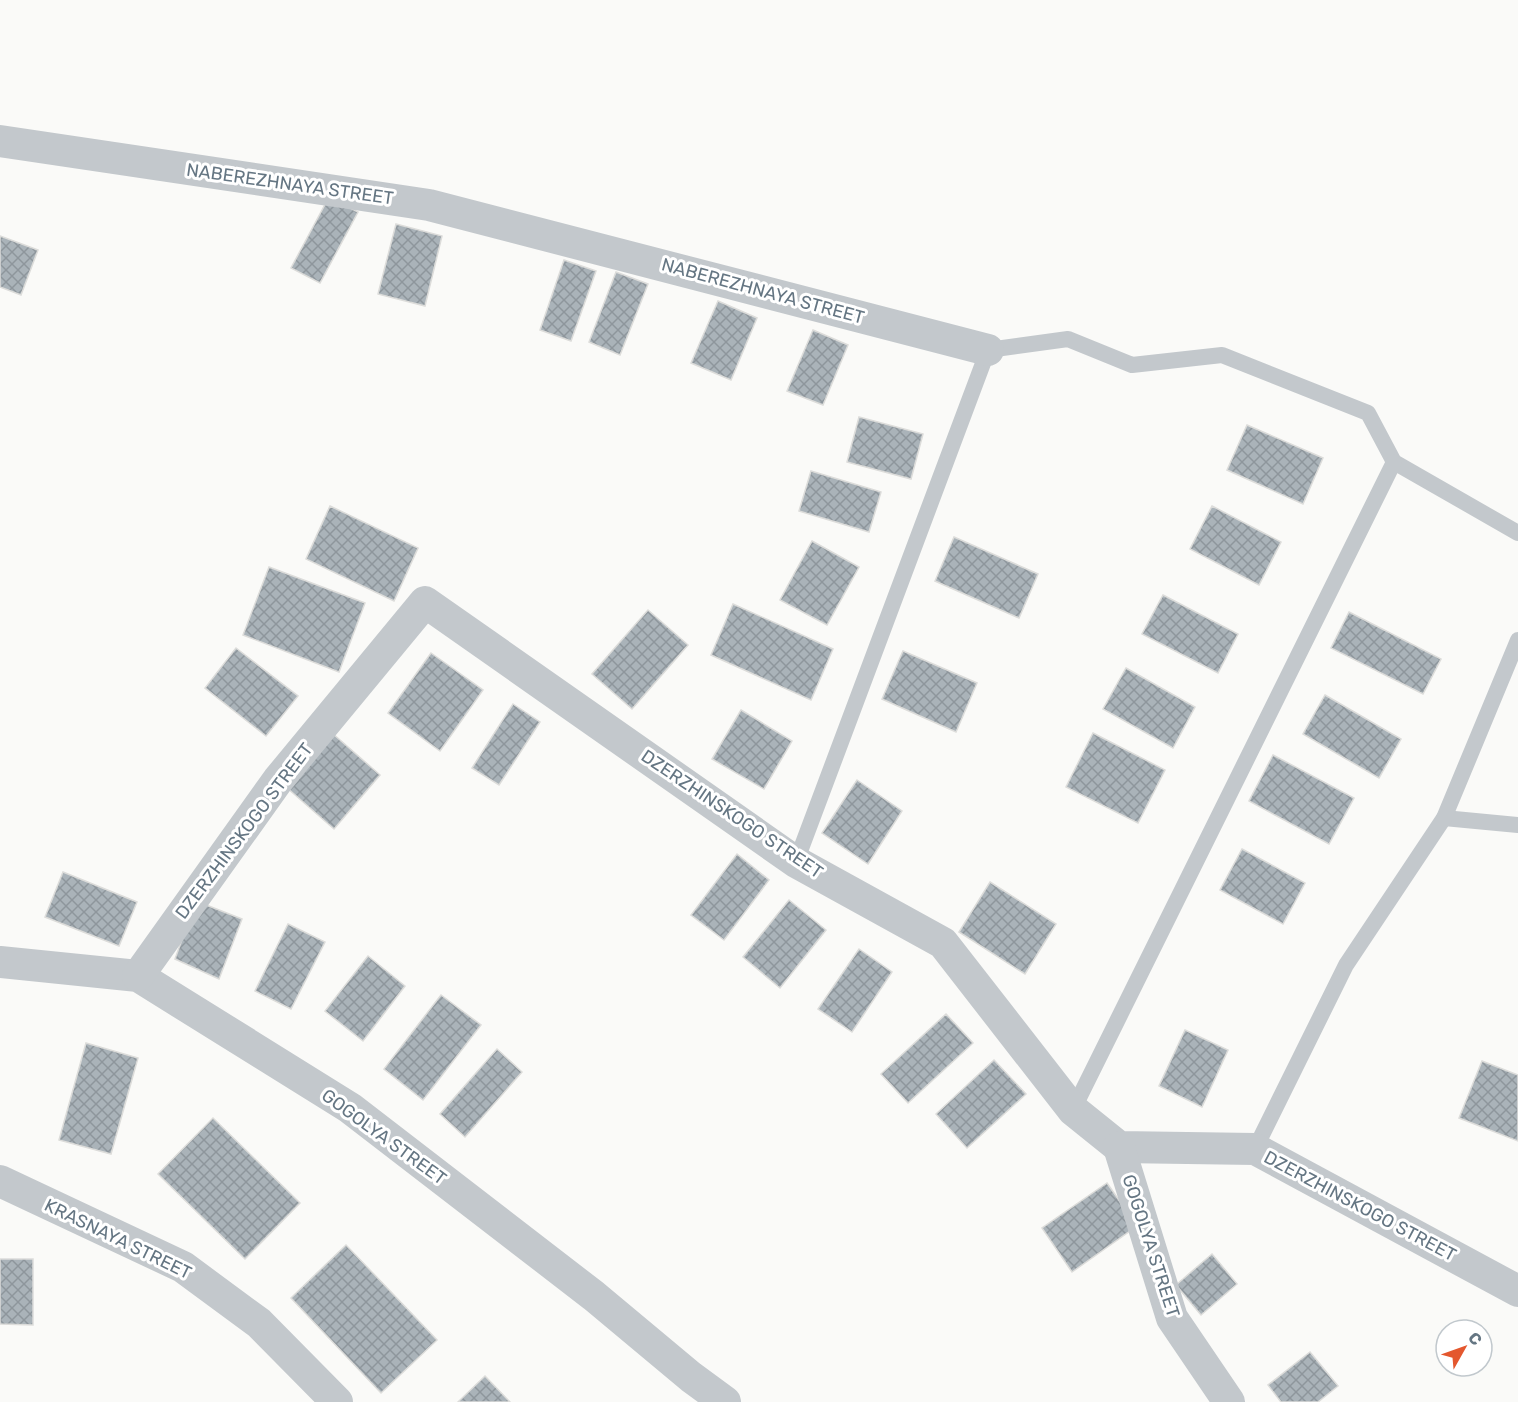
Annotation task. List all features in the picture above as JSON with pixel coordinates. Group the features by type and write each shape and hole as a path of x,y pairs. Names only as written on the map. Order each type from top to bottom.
{"street":[{"name":"NABEREZHNAYA STREET","path":"0,141 429,205 988,350"},
{"name":"DZERZHINSKOGO STREET","path":"138,976 278,780 426,602 796,862 943,943 1073,1110 1119,1147 1255,1149 1518,1291"},
{"name":"GOGOLYA STREET","path":"0,962 138,976 350,1108 594,1296 691,1377 725,1402"},
{"name":"GOGOLYA STREET","path":"1119,1147 1172,1318 1229,1402"},
{"name":"KRASNAYA STREET","path":"0,1181 183,1267 260,1323 337,1402"}],"lane":[{"path":"796,862 988,350 1068,339 1132,366 1222,355 1368,413 1394,462 1518,533"},
{"path":"1073,1110 1394,462"},
{"path":"1255,1149 1346,965 1444,818 1518,640"},
{"path":"1444,818 1518,825"}],"building":[{"path":"329,197 358,212 320,283 291,268"},
{"path":"396,224 442,236 425,306 378,294"},
{"path":"0,236 38,250 21,295 0,287"},
{"path":"564,260 596,271 571,341 540,330"},
{"path":"616,272 648,284 620,355 589,342"},
{"path":"718,301 757,318 731,380 691,363"},
{"path":"813,330 848,345 823,405 787,391"},
{"path":"859,417 923,434 911,479 847,462"},
{"path":"1247,425 1323,458 1303,504 1227,470"},
{"path":"811,471 881,492 869,532 799,511"},
{"path":"330,506 418,548 394,601 306,559"},
{"path":"1212,506 1281,542 1259,585 1190,549"},
{"path":"954,537 1038,574 1019,618 935,581"},
{"path":"812,541 859,567 827,625 780,600"},
{"path":"269,567 365,603 339,672 243,635"},
{"path":"1163,595 1238,634 1218,673 1142,634"},
{"path":"733,604 833,649 811,700 711,655"},
{"path":"648,610 688,645 632,709 592,674"},
{"path":"1349,612 1441,659 1423,694 1331,648"},
{"path":"236,648 298,696 266,736 205,688"},
{"path":"903,651 977,683 956,732 882,699"},
{"path":"431,653 483,690 440,751 388,713"},
{"path":"1126,668 1195,707 1173,748 1103,709"},
{"path":"1325,695 1401,739 1379,778 1303,734"},
{"path":"513,704 540,722 499,785 472,768"},
{"path":"741,710 792,741 764,789 712,759"},
{"path":"332,733 380,775 334,829 286,787"},
{"path":"1093,733 1165,770 1138,823 1066,787"},
{"path":"1273,755 1354,798 1329,844 1249,801"},
{"path":"857,780 902,811 868,864 822,833"},
{"path":"1242,849 1305,883 1283,924 1220,890"},
{"path":"737,854 769,880 724,940 691,915"},
{"path":"63,872 137,902 119,946 45,917"},
{"path":"990,882 1056,924 1025,974 959,932"},
{"path":"789,900 826,930 780,988 743,957"},
{"path":"196,901 242,919 219,979 175,959"},
{"path":"288,924 325,942 291,1009 255,991"},
{"path":"859,949 892,972 852,1032 818,1009"},
{"path":"368,956 405,986 363,1041 325,1011"},
{"path":"441,995 481,1025 423,1100 384,1069"},
{"path":"946,1014 973,1043 908,1103 881,1074"},
{"path":"1185,1030 1228,1050 1202,1107 1159,1086"},
{"path":"86,1043 138,1058 111,1154 59,1140"},
{"path":"497,1049 522,1072 465,1137 440,1114"},
{"path":"994,1060 1026,1094 967,1148 936,1114"},
{"path":"1482,1061 1518,1075 1518,1141 1459,1118"},
{"path":"213,1118 300,1203 245,1259 158,1174"},
{"path":"1107,1183 1137,1226 1072,1272 1042,1228"},
{"path":"346,1245 437,1340 381,1393 291,1298"},
{"path":"1212,1254 1237,1284 1201,1315 1176,1285"},
{"path":"0,1259 33,1259 33,1325 0,1324"},
{"path":"1310,1352 1338,1386 1318,1402 1281,1402 1268,1385"},
{"path":"485,1376 510,1402 458,1402"}]}
